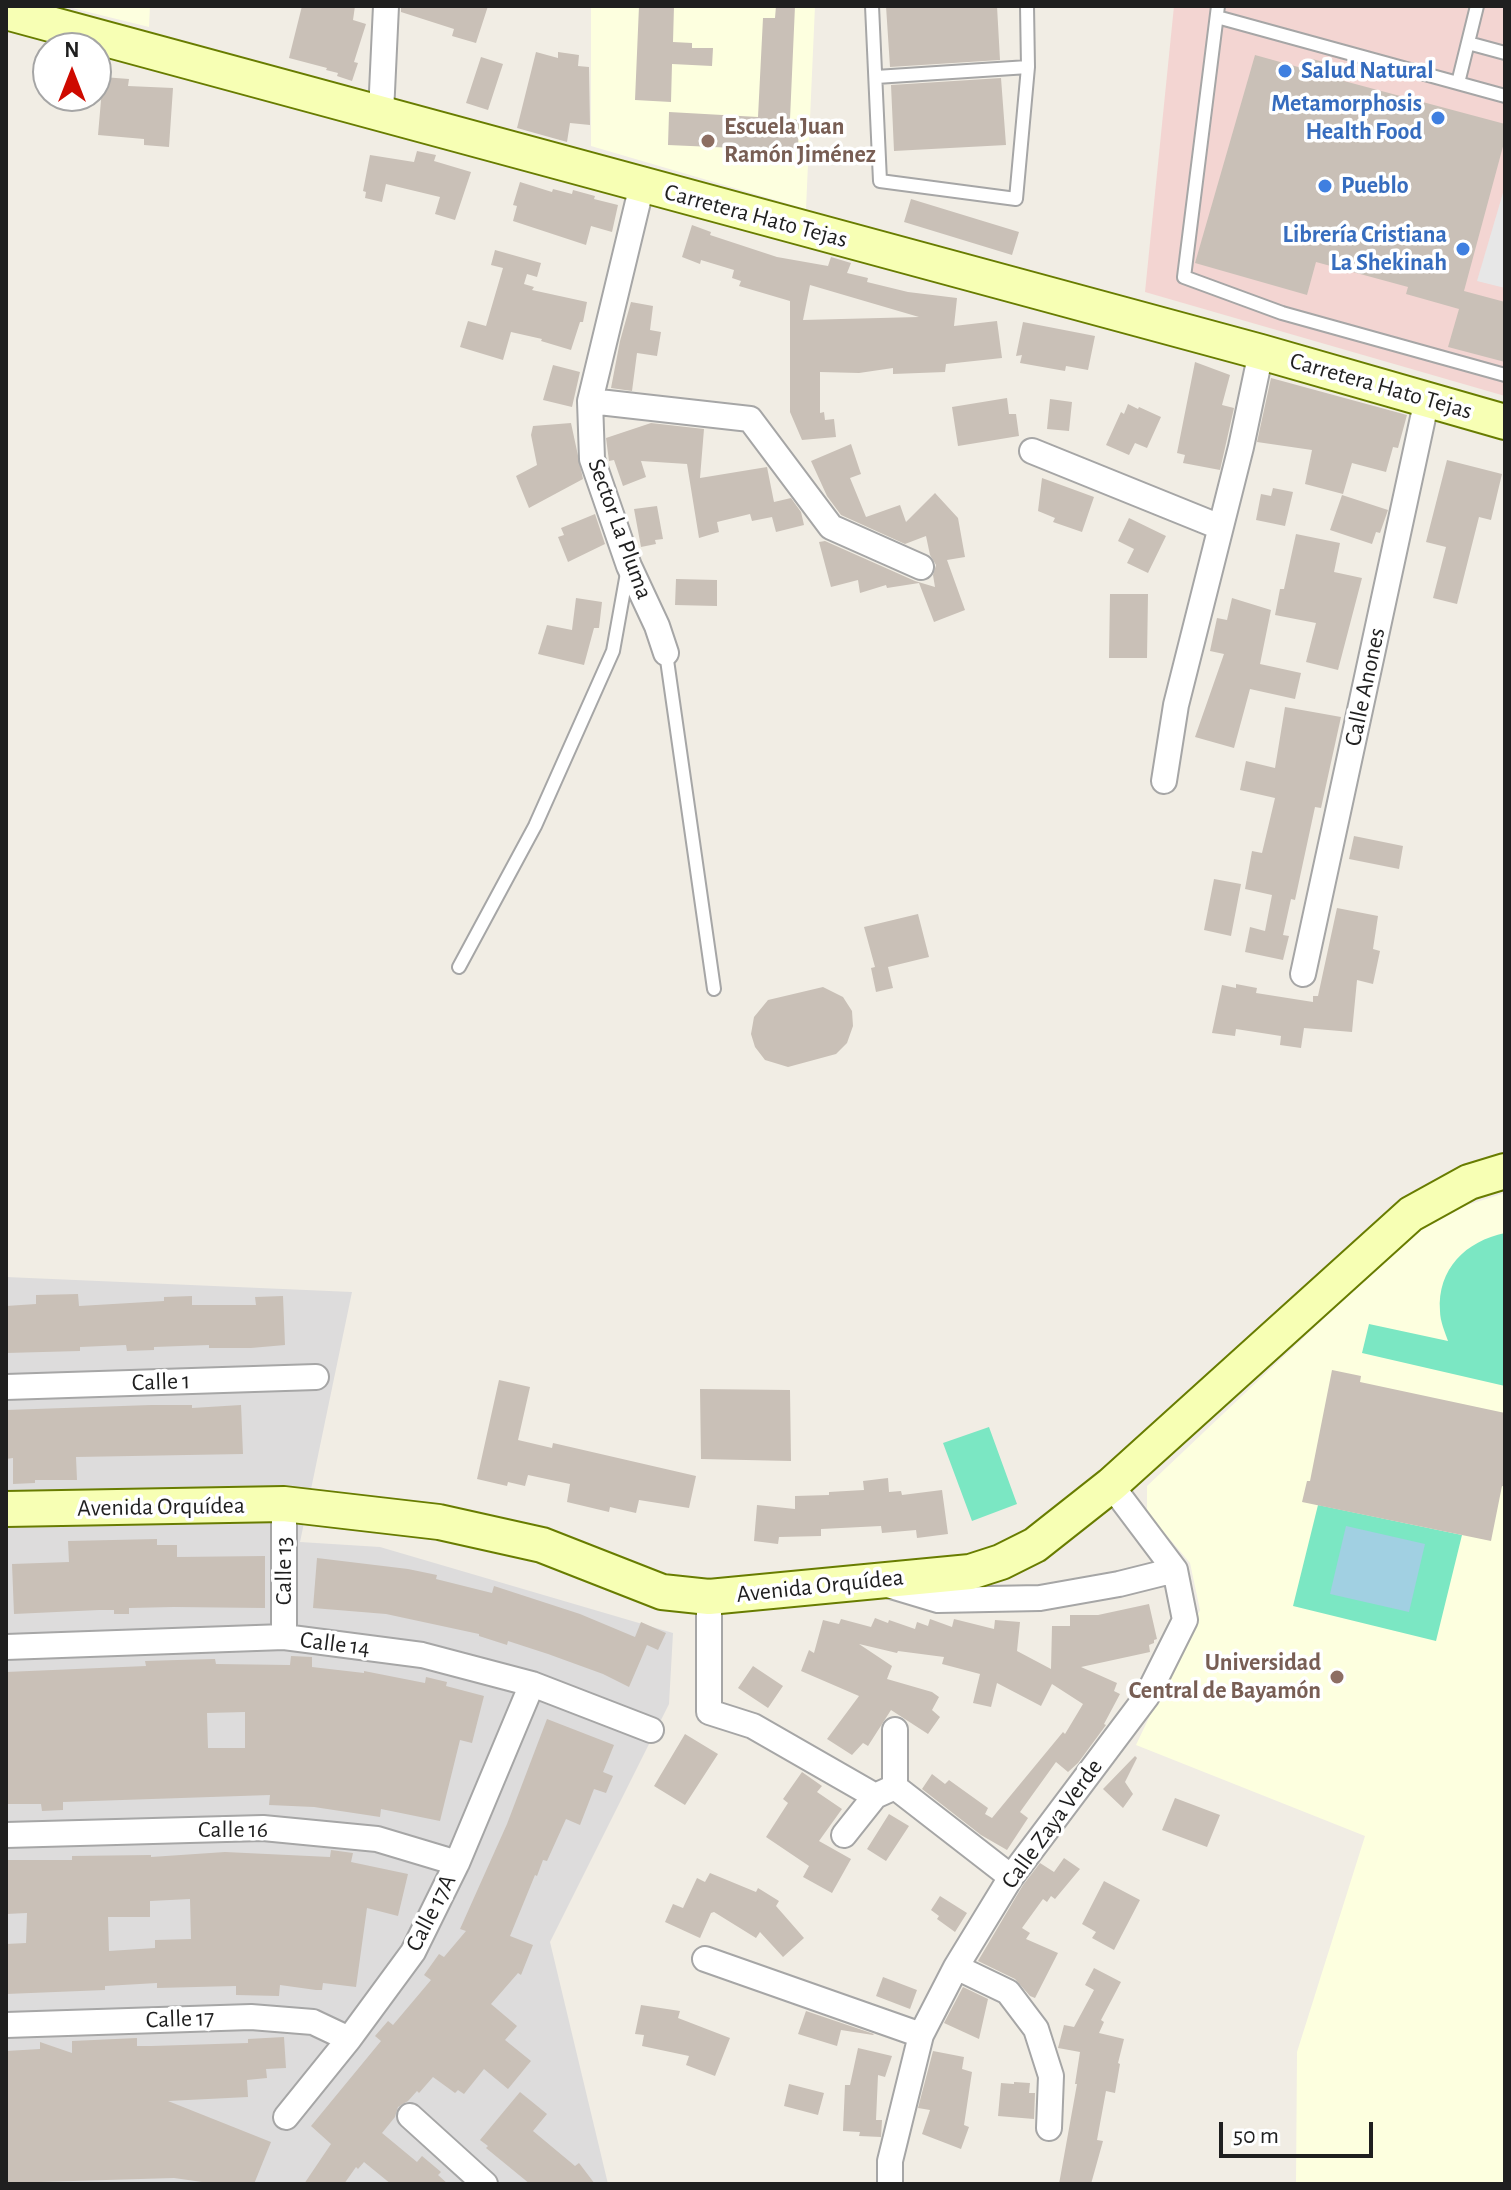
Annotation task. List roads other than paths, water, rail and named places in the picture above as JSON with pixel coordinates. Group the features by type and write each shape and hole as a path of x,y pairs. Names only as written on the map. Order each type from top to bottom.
{"street":[{"path":"381,113 386,6"},
{"name":"Carretera Hato Tejas","path":"8,10 1261,352 1505,422"},
{"name":"Sector La Pluma","path":"642,185 590,401 592,459 629,566 666,653"},
{"path":"1164,781 1176,705 1241,447 1261,352"},
{"name":"Calle Anones","path":"1303,974 1427,399"},
{"path":"590,401 750,419 831,527 921,567"},
{"path":"1032,451 1220,527"},
{"name":"Avenida Orquídea","path":"6,1509 284,1504 439,1522 542,1545 662,1592 709,1597 970,1572 1001,1562 1035,1545 1111,1485 1411,1214 1469,1182 1505,1171"},
{"name":"Calle 1","path":"6,1387 316,1377"},
{"name":"Calle Zaya Verde","path":"890,2184 890,2161 921,2035 956,1967 1011,1877 1147,1696 1185,1620 1175,1570 1111,1485"},
{"name":"Calle 13","path":"284,1504 284,1637"},
{"path":"874,1580 938,1600 1040,1598 1175,1570"},
{"path":"709,1597 709,1712 753,1726 885,1792 1011,1877"},
{"name":"Calle 14","path":"6,1647 284,1637 422,1655 532,1684 651,1730"},
{"name":"Calle 17A","path":"286,2117 413,1952 457,1863 532,1684"},
{"path":"844,1835 885,1792 895,1730"},
{"name":"Calle 16","path":"6,1835 263,1828 377,1839 457,1863"},
{"path":"705,1959 921,2035"},
{"path":"956,1967 1008,1992 1036,2029 1051,2076 1049,2128"},
{"name":"Calle 17","path":"6,2025 251,2017 313,2022 349,2039"},
{"path":"410,2116 485,2184"}],"lane":[{"path":"872,6 880,181 1016,199 1028,67 1027,6"},
{"path":"1458,83 1477,6"},
{"path":"1505,96 1217,12 1184,277 1282,313 1505,375"},
{"path":"1468,43 1505,53"},
{"path":"876,77 1028,67"},
{"path":"459,967 535,826 613,651 629,566"},
{"path":"666,653 714,989"}],"water":[{"path":"1346,1526 1425,1544 1409,1612 1330,1594"}],"place":[{"name":"Salud Natural","path":"1285,71"},
{"name":"Metamorphosis Health Food","path":"1438,118"},
{"name":"Escuela Juan Ramón Jiménez","path":"708,141"},
{"name":"Pueblo","path":"1325,186"},
{"name":"Librería Cristiana La Shekinah","path":"1463,249"},
{"name":"Universidad Central de Bayamón","path":"1337,1677"}]}
